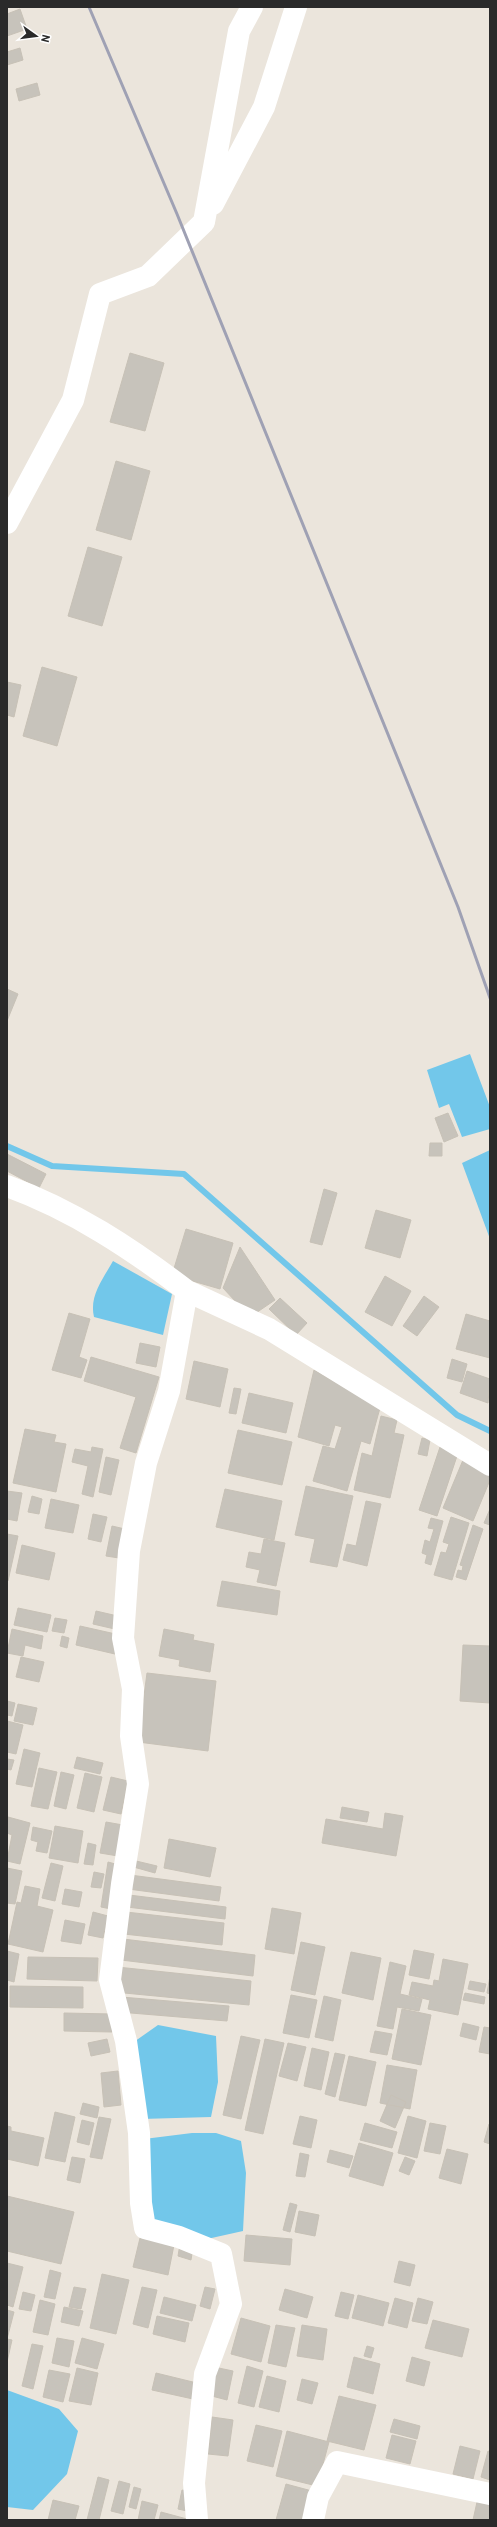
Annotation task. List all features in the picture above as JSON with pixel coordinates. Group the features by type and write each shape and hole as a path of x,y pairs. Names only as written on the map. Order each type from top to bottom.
{"street":[{"path":"204,222 239,31 252,7"},
{"path":"7,523 73,400 100,294 148,276 204,222 264,108 296,7"},
{"path":"7,1186 60,1209 140,1255 187,1291 269,1329 490,1465"},
{"path":"187,1291 169,1391 146,1463 129,1551 123,1638 133,1689 131,1736 138,1784 122,1884 110,1980 126,2041 139,2133 141,2203 145,2228 179,2237 221,2254 231,2304 205,2374 194,2483 197,2520"},
{"path":"313,2520 318,2497 337,2462 490,2494"}],"water":[{"path":"470,1054 490,1107 490,1129 462,1137 449,1104 439,1108 427,1070"},
{"path":"490,1150 490,1239 462,1163"},
{"path":"113,1261 172,1294 163,1335 94,1317 93,1302 95,1295 101,1281"},
{"path":"158,2025 216,2036 218,2082 211,2117 141,2119 131,2044"},
{"path":"192,2133 216,2133 241,2141 246,2173 243,2231 207,2239 147,2222 144,2139"},
{"path":"7,2390 59,2409 78,2431 67,2474 33,2510 7,2507"}],"building":[{"path":"20,9 27,29 7,36 7,14"},
{"path":"20,48 23,60 7,65 7,52"},
{"path":"37,83 40,95 19,101 16,89"},
{"path":"130,353 164,363 145,431 110,422"},
{"path":"116,461 150,471 131,540 96,530"},
{"path":"88,547 122,557 102,626 68,616"},
{"path":"42,667 77,677 57,746 23,736"},
{"path":"7,682 21,685 14,717 7,715"},
{"path":"7,989 18,994 7,1021"},
{"path":"448,1113 458,1136 444,1142 435,1118"},
{"path":"430,1143 442,1143 442,1156 429,1156"},
{"path":"7,1154 46,1174 39,1188 7,1171"},
{"path":"324,1189 337,1193 322,1245 310,1242"},
{"path":"376,1210 411,1220 400,1258 365,1248"},
{"path":"186,1229 233,1243 220,1289 172,1275"},
{"path":"240,1247 275,1300 250,1317 223,1288"},
{"path":"385,1276 411,1291 392,1326 365,1312"},
{"path":"424,1296 439,1307 417,1336 403,1326"},
{"path":"280,1298 307,1323 296,1335 269,1309"},
{"path":"69,1313 90,1319 79,1357 87,1360 81,1378 52,1370"},
{"path":"466,1314 490,1321 490,1358 456,1349"},
{"path":"140,1343 160,1347 156,1367 136,1363"},
{"path":"91,1357 159,1377 136,1453 120,1448 136,1397 84,1381"},
{"path":"452,1359 467,1364 462,1382 447,1378"},
{"path":"194,1361 228,1369 220,1407 186,1399"},
{"path":"314,1370 380,1408 370,1444 361,1441 347,1491 313,1481 323,1446 335,1449 342,1427 335,1425 329,1446 298,1437"},
{"path":"467,1371 490,1379 488,1403 460,1393"},
{"path":"234,1388 241,1389 236,1414 229,1413"},
{"path":"249,1393 293,1403 286,1433 242,1423"},
{"path":"381,1416 397,1420 394,1433 404,1435 390,1498 354,1490 362,1453 372,1456"},
{"path":"25,1429 56,1435 54,1442 66,1444 56,1492 13,1483"},
{"path":"238,1430 292,1442 282,1485 228,1473"},
{"path":"422,1438 430,1440 427,1456 418,1454"},
{"path":"92,1447 103,1449 93,1497 82,1494 88,1466 72,1462 75,1449 91,1452"},
{"path":"440,1447 458,1453 437,1516 419,1510"},
{"path":"106,1457 119,1460 111,1495 99,1492"},
{"path":"463,1460 490,1471 490,1480 473,1521 443,1508"},
{"path":"306,1486 353,1496 337,1567 310,1562 315,1539 295,1535"},
{"path":"225,1489 282,1501 274,1540 216,1527"},
{"path":"7,1491 22,1493 17,1521 7,1519"},
{"path":"32,1496 42,1499 39,1514 28,1512"},
{"path":"51,1499 79,1505 73,1533 45,1528"},
{"path":"366,1501 381,1504 367,1566 343,1560 347,1544 356,1546"},
{"path":"490,1509 490,1525 484,1523"},
{"path":"93,1514 107,1517 101,1542 88,1539"},
{"path":"451,1517 469,1523 452,1580 434,1575 441,1552 446,1553 449,1544 443,1542"},
{"path":"431,1518 443,1521 431,1565 425,1563 427,1555 422,1553 425,1540 430,1542 434,1529 428,1528"},
{"path":"473,1525 483,1529 466,1580 456,1577 458,1570 462,1571 463,1566 460,1565"},
{"path":"112,1526 125,1529 119,1558 106,1556"},
{"path":"7,1534 18,1536 8,1581 7,1580"},
{"path":"264,1539 285,1543 276,1586 257,1582 260,1570 246,1567 249,1552 261,1554"},
{"path":"22,1545 55,1553 49,1580 16,1573"},
{"path":"222,1581 280,1591 277,1615 217,1606"},
{"path":"18,1608 51,1615 47,1632 14,1625"},
{"path":"96,1611 122,1617 119,1630 93,1624"},
{"path":"55,1618 67,1620 64,1633 52,1631"},
{"path":"80,1626 120,1635 115,1654 76,1645"},
{"path":"12,1629 43,1636 41,1649 25,1645 23,1656 7,1653"},
{"path":"164,1629 194,1635 193,1640 214,1644 210,1672 179,1666 180,1660 159,1656"},
{"path":"62,1636 69,1638 67,1648 60,1646"},
{"path":"463,1645 490,1646 490,1703 460,1701"},
{"path":"21,1657 44,1662 39,1682 16,1677"},
{"path":"147,1673 216,1681 208,1751 138,1742"},
{"path":"7,1701 15,1703 12,1716 7,1715"},
{"path":"18,1704 37,1708 33,1725 14,1721"},
{"path":"7,1721 23,1725 16,1754 7,1752"},
{"path":"24,1749 40,1753 32,1787 16,1784"},
{"path":"77,1757 103,1763 100,1774 74,1768"},
{"path":"7,1759 14,1760 11,1770 7,1769"},
{"path":"39,1768 57,1772 48,1809 31,1806"},
{"path":"61,1772 74,1775 66,1809 54,1806"},
{"path":"85,1773 102,1777 94,1812 77,1808"},
{"path":"111,1777 128,1781 121,1814 103,1810"},
{"path":"342,1807 369,1812 367,1822 340,1818"},
{"path":"385,1813 403,1816 396,1856 322,1843 326,1819 383,1829"},
{"path":"8,1817 30,1823 20,1864 7,1861 12,1835 7,1833"},
{"path":"106,1822 123,1825 118,1856 100,1853"},
{"path":"55,1826 83,1831 78,1863 49,1858"},
{"path":"33,1827 52,1831 47,1853 36,1851 38,1842 31,1840"},
{"path":"169,1839 216,1848 210,1877 164,1868"},
{"path":"88,1843 96,1845 93,1865 84,1864"},
{"path":"132,1860 157,1866 155,1873 130,1866"},
{"path":"108,1862 119,1865 111,1909 101,1907"},
{"path":"51,1863 63,1866 55,1901 42,1898"},
{"path":"7,1868 22,1871 15,1904 7,1903"},
{"path":"94,1872 104,1874 101,1888 91,1887"},
{"path":"130,1875 221,1887 219,1901 128,1889"},
{"path":"25,1886 40,1889 37,1906 53,1910 43,1952 8,1944 17,1902 21,1903"},
{"path":"65,1889 82,1892 79,1907 62,1904"},
{"path":"129,1895 226,1907 225,1919 127,1907"},
{"path":"272,1908 301,1913 294,1954 265,1949"},
{"path":"93,1912 108,1916 103,1938 88,1935"},
{"path":"126,1912 224,1923 222,1945 124,1934"},
{"path":"65,1920 85,1924 81,1944 61,1941"},
{"path":"123,1939 255,1955 253,1976 121,1960"},
{"path":"301,1942 325,1947 315,1995 291,1990"},
{"path":"414,1950 434,1954 429,1979 409,1975"},
{"path":"7,1951 19,1954 14,1982 7,1980"},
{"path":"351,1952 381,1958 373,2000 342,1993"},
{"path":"28,1957 98,1958 97,1981 27,1979"},
{"path":"443,1959 468,1964 458,2015 428,2009 430,2000 409,1995 412,1982 433,1986 434,1980 439,1981"},
{"path":"390,1962 406,1966 400,1994 422,1999 419,2011 397,2007 393,2029 377,2026"},
{"path":"117,1967 251,1981 249,2005 114,1992"},
{"path":"490,1976 490,1994 487,1993"},
{"path":"470,1981 486,1984 484,1992 468,1989"},
{"path":"10,1986 83,1987 83,2008 10,2007"},
{"path":"465,1993 485,1997 484,2004 463,2000"},
{"path":"291,1995 317,2000 309,2038 283,2033"},
{"path":"324,1996 341,2000 333,2041 315,2037"},
{"path":"121,1997 229,2006 227,2021 119,2012"},
{"path":"402,2009 431,2015 421,2065 392,2059"},
{"path":"64,2013 112,2014 112,2032 64,2031"},
{"path":"463,2023 479,2027 476,2040 460,2036"},
{"path":"484,2027 490,2028 490,2054 479,2052"},
{"path":"375,2031 392,2034 387,2055 370,2052"},
{"path":"241,2036 260,2040 241,2119 223,2115"},
{"path":"107,2039 110,2052 91,2056 88,2043"},
{"path":"265,2039 284,2043 263,2134 245,2130"},
{"path":"288,2043 306,2047 297,2081 279,2076"},
{"path":"312,2048 329,2052 321,2090 304,2086"},
{"path":"335,2053 345,2055 335,2097 325,2094"},
{"path":"349,2056 376,2062 366,2106 339,2100"},
{"path":"387,2065 417,2070 410,2109 380,2103"},
{"path":"118,2071 121,2105 104,2107 101,2073"},
{"path":"391,2095 406,2102 395,2128 380,2121"},
{"path":"83,2103 99,2107 97,2118 80,2114"},
{"path":"55,2112 75,2117 65,2162 45,2158"},
{"path":"300,2116 317,2120 311,2148 293,2144"},
{"path":"408,2116 426,2121 417,2158 398,2153"},
{"path":"99,2117 111,2119 102,2159 90,2157"},
{"path":"82,2120 94,2123 89,2145 77,2142"},
{"path":"365,2123 397,2132 392,2148 360,2140"},
{"path":"430,2123 446,2126 440,2154 424,2151"},
{"path":"489,2124 490,2125 490,2144 484,2142"},
{"path":"7,2126 11,2127 11,2131 44,2138 38,2166 7,2159"},
{"path":"359,2143 393,2153 383,2186 349,2176"},
{"path":"447,2149 468,2154 461,2184 439,2178"},
{"path":"330,2150 353,2156 349,2168 327,2162"},
{"path":"300,2153 309,2155 305,2177 296,2176"},
{"path":"72,2157 85,2159 80,2183 67,2180"},
{"path":"405,2157 415,2161 409,2175 399,2171"},
{"path":"7,2196 74,2212 61,2264 7,2251"},
{"path":"290,2203 297,2205 290,2232 283,2230"},
{"path":"299,2211 319,2215 315,2236 295,2232"},
{"path":"246,2235 292,2239 290,2265 244,2261"},
{"path":"140,2238 174,2245 168,2275 133,2267"},
{"path":"180,2244 193,2247 191,2260 178,2256"},
{"path":"399,2261 415,2265 410,2286 394,2282"},
{"path":"7,2263 23,2267 13,2307 7,2305"},
{"path":"50,2270 61,2273 55,2299 44,2297"},
{"path":"102,2274 129,2280 116,2334 90,2328"},
{"path":"74,2287 86,2289 81,2309 69,2307"},
{"path":"142,2287 157,2290 148,2328 133,2324"},
{"path":"205,2287 215,2289 210,2309 200,2306"},
{"path":"285,2289 313,2297 307,2318 279,2310"},
{"path":"23,2292 35,2295 31,2311 19,2309"},
{"path":"341,2292 354,2295 348,2319 335,2316"},
{"path":"358,2295 389,2303 383,2326 352,2318"},
{"path":"164,2297 196,2305 192,2321 160,2313"},
{"path":"395,2298 413,2303 407,2328 388,2323"},
{"path":"418,2298 433,2302 427,2324 412,2321"},
{"path":"40,2300 55,2304 48,2335 33,2332"},
{"path":"64,2307 83,2311 79,2326 61,2322"},
{"path":"7,2310 14,2312 7,2339"},
{"path":"157,2316 189,2323 185,2342 153,2334"},
{"path":"241,2318 270,2326 261,2362 231,2354"},
{"path":"433,2320 469,2329 462,2357 425,2348"},
{"path":"276,2325 295,2328 286,2367 268,2363"},
{"path":"302,2325 327,2329 323,2360 297,2356"},
{"path":"57,2338 74,2341 69,2367 52,2363"},
{"path":"82,2338 104,2344 97,2369 75,2363"},
{"path":"7,2339 12,2340 7,2362"},
{"path":"32,2344 43,2346 33,2389 22,2386"},
{"path":"367,2346 374,2348 371,2358 364,2356"},
{"path":"354,2357 380,2364 373,2394 347,2387"},
{"path":"412,2357 430,2362 424,2386 406,2381"},
{"path":"247,2366 263,2371 254,2407 238,2403"},
{"path":"214,2367 233,2371 227,2400 208,2395"},
{"path":"77,2368 98,2373 91,2405 69,2401"},
{"path":"49,2370 70,2374 63,2402 43,2397"},
{"path":"156,2373 197,2383 193,2399 152,2390"},
{"path":"267,2376 286,2381 279,2412 259,2407"},
{"path":"302,2379 318,2383 312,2404 297,2400"},
{"path":"339,2396 376,2405 364,2450 327,2441"},
{"path":"212,2417 233,2420 228,2456 208,2454"},
{"path":"394,2419 420,2426 417,2439 390,2432"},
{"path":"256,2425 282,2431 273,2467 247,2461"},
{"path":"287,2431 329,2442 317,2486 276,2476"},
{"path":"392,2435 416,2441 410,2464 386,2458"},
{"path":"460,2446 480,2451 473,2479 453,2474"},
{"path":"488,2451 490,2452 490,2480 481,2477"},
{"path":"98,2477 109,2480 99,2520 87,2520"},
{"path":"119,2481 130,2484 123,2514 111,2511"},
{"path":"286,2484 312,2491 304,2520 276,2520"},
{"path":"134,2487 141,2489 136,2509 129,2507"},
{"path":"182,2490 192,2492 187,2511 178,2509"},
{"path":"53,2500 79,2506 75,2520 48,2520"},
{"path":"142,2501 158,2505 154,2520 138,2520"},
{"path":"477,2502 490,2504 490,2520 473,2520"},
{"path":"161,2512 187,2519 187,2520 159,2520"}],"waterway":[{"path":"7,1146 52,1166 184,1174 457,1415 490,1431"}],"railway":[{"path":"89,7 177,214 458,907 490,998"}]}
